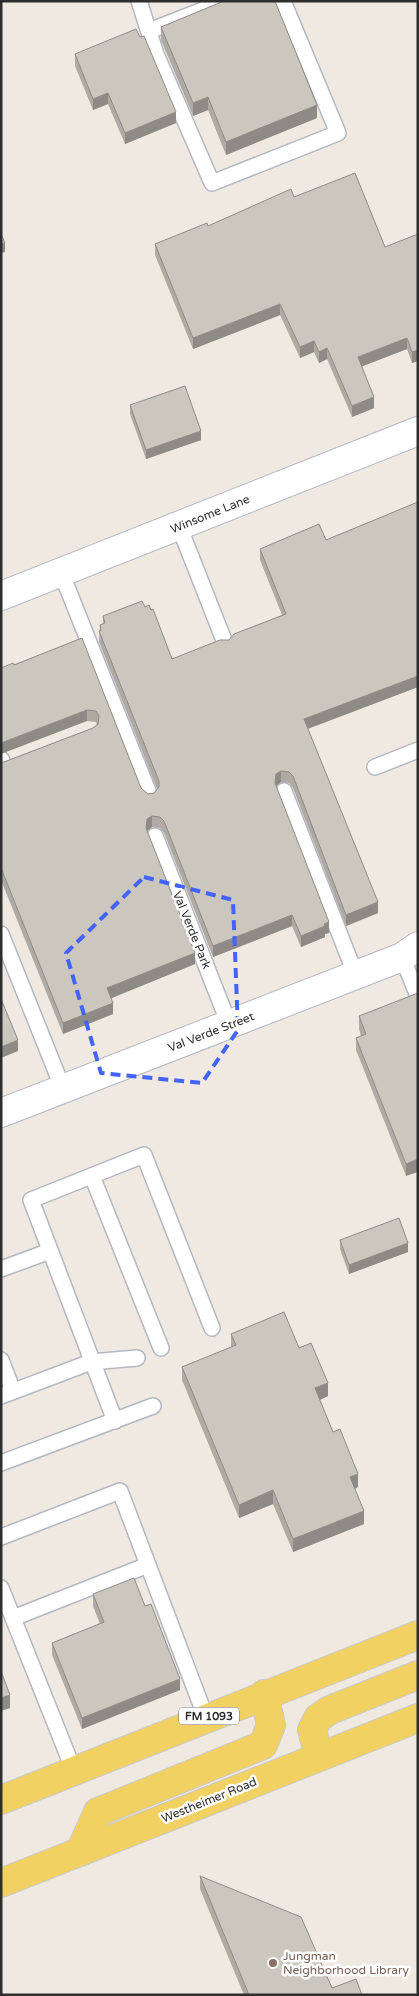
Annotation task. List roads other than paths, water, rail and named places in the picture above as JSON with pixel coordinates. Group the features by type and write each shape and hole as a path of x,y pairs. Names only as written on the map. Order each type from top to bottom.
{"main road":[{"name":"FM 1093","path":"1,1800 264,1694 418,1635"},
{"path":"319,1756 312,1730 318,1718 330,1710 418,1675"},
{"path":"80,1852 98,1812 263,1744 271,1725 264,1694"},
{"name":"Westheimer Road","path":"1,1883 418,1718"}],"street":[{"name":"Winsome Lane","path":"1,596 418,431"},
{"name":"Val Verde Street","path":"1,1114 356,976 410,951"}],"lane":[{"path":"139,1 156,54 212,184 338,133 283,1"},
{"path":"149,32 226,1"},
{"path":"179,526 225,643"},
{"path":"61,572 150,796"},
{"path":"375,767 418,750"},
{"path":"2,762 21,757"},
{"path":"284,791 356,976"},
{"name":"Val Verde Park","path":"155,836 229,1024"},
{"path":"1,934 63,1090"},
{"path":"410,951 418,996"},
{"path":"115,1421 31,1200 144,1156 212,1328"},
{"path":"92,1176 161,1348"},
{"path":"1,1269 50,1250"},
{"path":"1,1360 7,1393 91,1362 137,1358"},
{"path":"1,1463 153,1406"},
{"path":"1,1537 120,1491 206,1718"},
{"path":"13,1618 148,1566"},
{"path":"1,1588 74,1771"}],"place":[{"name":"Jungman Neighborhood Library","path":"273,1963"}]}
